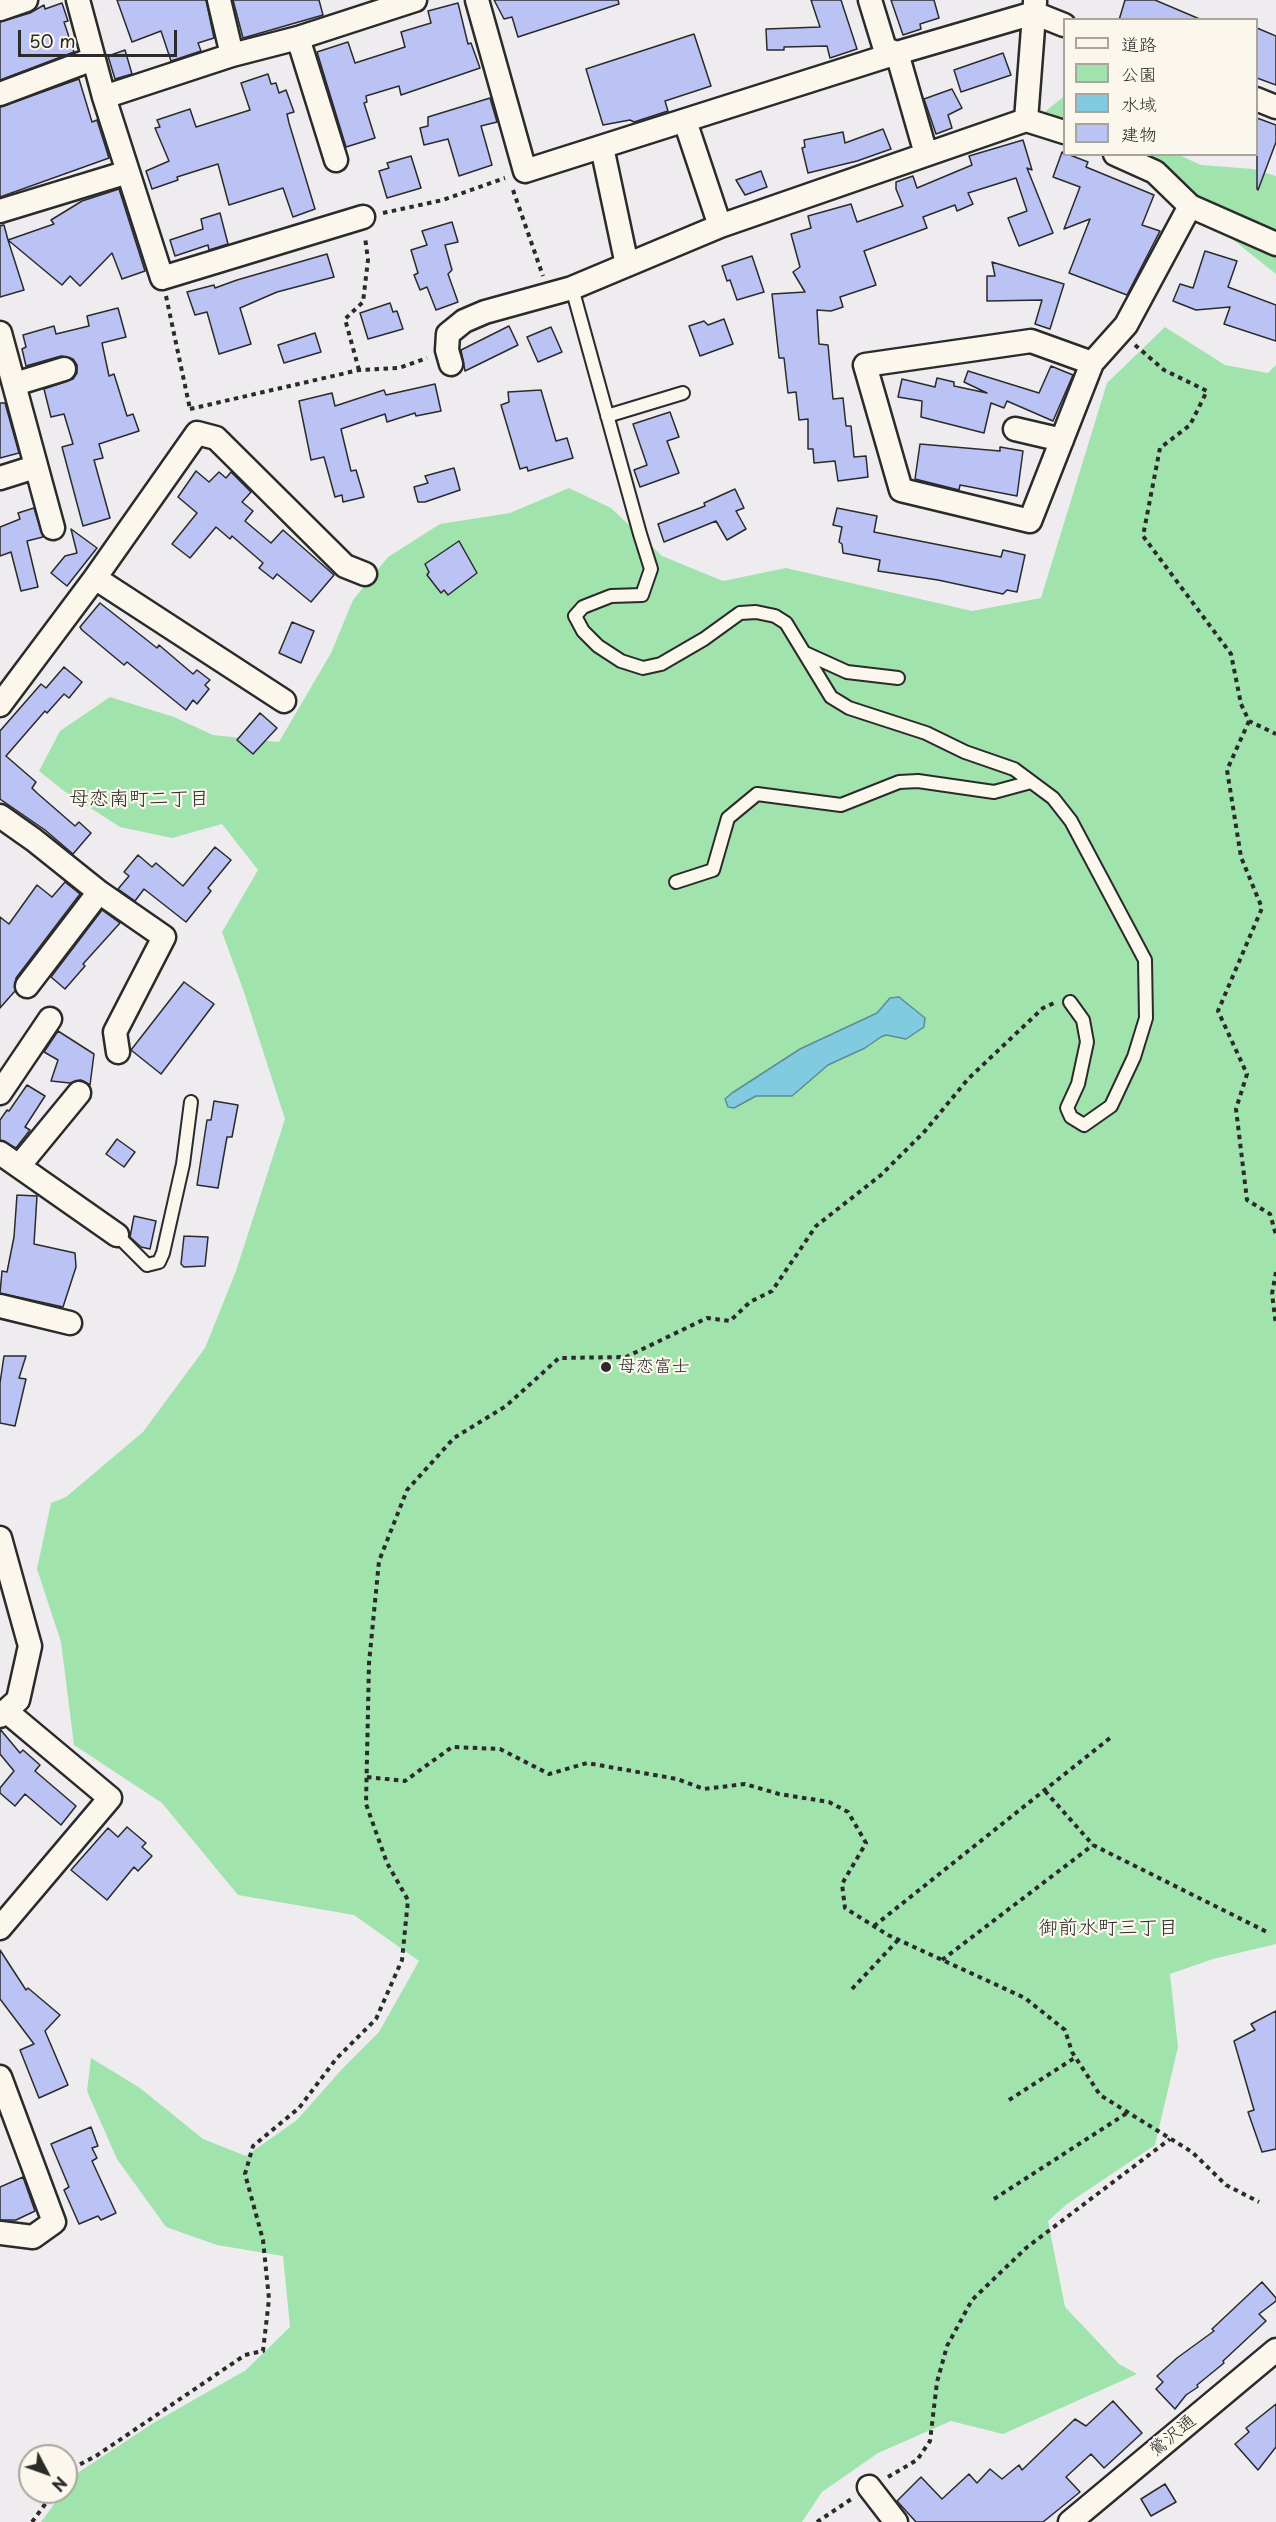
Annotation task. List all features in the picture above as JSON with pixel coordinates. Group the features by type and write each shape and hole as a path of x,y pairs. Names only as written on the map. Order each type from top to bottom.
{"street":[{"path":"0,9 26,0"},
{"path":"78,0 104,97 162,278 363,217"},
{"path":"219,0 232,55"},
{"path":"104,97 232,55 298,38 415,0"},
{"path":"477,0 517,174 1035,7 1063,24"},
{"path":"870,0 885,49 897,53"},
{"path":"1026,120 1035,7"},
{"path":"298,38 336,160"},
{"path":"897,53 926,154"},
{"path":"0,94 93,59"},
{"path":"1258,99 1276,107"},
{"path":"449,357 448,334 464,321 485,312 572,288 720,226 1026,120 1063,131"},
{"path":"685,121 720,226"},
{"path":"602,147 627,265"},
{"path":"1119,156 1155,172 1190,206 1276,244"},
{"path":"0,211 128,172"},
{"path":"1092,363 1031,341 865,365 901,490 1030,521 1092,363 1126,325 1190,206"},
{"path":"0,333 53,528"},
{"path":"15,384 64,369"},
{"path":"1015,429 1062,440"},
{"path":"0,705 95,578 197,433 216,438 345,566 365,574"},
{"path":"0,478 35,467"},
{"path":"95,578 284,701"},
{"path":"0,816 99,892 164,937 115,1032 118,1052"},
{"path":"27,986 99,892"},
{"path":"0,1093 50,1019"},
{"path":"19,1166 79,1093"},
{"path":"0,1153 117,1235"},
{"path":"0,1305 70,1323"},
{"path":"0,1538 30,1646 18,1700 3,1714 110,1798 0,1928"},
{"path":"0,2077 54,2222 33,2237 0,2233"},
{"name":"鶯沢通","path":"1070,2522 1276,2350"},
{"path":"869,2487 896,2522"}],"lane":[{"path":"572,288 651,569 642,595 611,596 583,607 576,616 583,631 598,646 621,661 643,668 661,664 704,639 740,613 756,612 775,616 786,623 831,697 849,708 926,733 965,752 1014,769 1053,798 1071,821 1145,960 1146,1018 1134,1057 1111,1106 1084,1125 1071,1117 1067,1108 1078,1084 1087,1042 1083,1020 1070,1002"},
{"path":"607,416 682,393"},
{"path":"804,653 847,672 898,678"},
{"path":"676,882 713,870 728,818 757,794 841,805 899,782 918,781 994,792 1031,782"},
{"path":"117,1235 147,1265 159,1262 164,1253 183,1164 191,1102"}],"path":[{"path":"359,370 345,319 363,302 368,260 363,217 443,200 517,174 549,294"},
{"path":"162,278 197,433"},
{"path":"1118,334 1147,353 1164,369 1207,391 1190,425 1160,448 1143,536 1231,654 1241,704 1250,721 1276,734"},
{"path":"190,409 359,370 399,368 449,357"},
{"path":"1250,721 1227,770 1241,857 1262,908 1218,1011 1246,1074 1236,1109 1247,1200 1270,1214 1276,1236"},
{"path":"78,2465 96,2456 245,2355 263,2351 269,2299 263,2240 245,2174 253,2146 299,2108 336,2059 376,2019 402,1960 408,1900 387,1863 366,1804 369,1663 379,1561 407,1490 454,1438 506,1406 559,1358 626,1357 707,1318 730,1321 750,1302 772,1291 816,1226 880,1175 925,1131 968,1079 1043,1008 1054,1003 1070,1002"},
{"path":"1276,1272 1272,1294 1276,1325"},
{"path":"874,1926 1110,1738"},
{"path":"367,1777 405,1781 452,1747 500,1749 549,1774 587,1763 678,1779 704,1789 745,1784 779,1794 829,1802 848,1812 866,1843 842,1884 845,1908 898,1940 1025,1998 1065,2030 1076,2057 1100,2095 1192,2152 1226,2186 1259,2202"},
{"path":"1045,1791 1093,1845 1267,1932"},
{"path":"942,1960 1093,1845"},
{"path":"852,1989 898,1940"},
{"path":"1009,2100 1076,2057"},
{"path":"994,2199 1127,2113"},
{"path":"817,2522 869,2487 917,2460 930,2441 937,2382 947,2346 972,2300 1026,2248 1170,2139"},
{"path":"32,2522 45,2504"}],"green space":[{"path":"1063,97 1063,126 1041,115"},
{"path":"1112,156 1181,156 1201,165 1253,169 1276,176 1276,274 1217,227"},
{"path":"1165,327 1225,365 1268,373 1276,365 1276,1944 1213,1959 1170,1974 1178,2047 1155,2145 1067,2204 1048,2221 1065,2307 1119,2364 1137,2374 1003,2434 951,2421 878,2453 822,2492 802,2522 41,2522 54,2504 78,2504 79,2472 155,2422 246,2370 290,2327 283,2256 217,2245 166,2227 117,2159 87,2091 91,2058 140,2088 203,2139 246,2156 297,2120 342,2069 379,2032 419,1961 354,1915 238,1895 162,1803 74,1745 61,1642 37,1569 51,1503 66,1497 143,1432 205,1348 236,1271 285,1119 222,932 258,870 222,824 172,838 120,827 64,791 39,771 60,731 110,697 174,717 213,735 279,742 331,653 353,600 388,557 440,524 510,513 569,488 611,508 662,556 723,581 786,568 972,611 1041,598 1107,383"}],"water":[{"path":"899,997 925,1018 924,1027 906,1039 886,1035 881,1037 865,1048 828,1065 792,1096 756,1096 734,1108 728,1107 725,1099 732,1093 800,1049 877,1013 890,998"}],"building":[{"path":"117,0 206,0 214,38 198,43 201,51 171,61 161,31 132,42"},
{"path":"233,0 319,0 323,15 243,38"},
{"path":"494,0 618,0 619,4 518,37 512,17 504,19"},
{"path":"811,0 841,0 857,49 830,58 827,46 784,47 784,50 767,50 766,29 820,27"},
{"path":"891,0 934,0 939,18 920,24 921,29 903,35"},
{"path":"1125,0 1155,0 1197,18 1120,18"},
{"path":"62,3 68,21 64,22 74,52 0,80 0,22 30,13 44,5 45,9"},
{"path":"458,3 468,44 471,43 480,68 401,95 399,86 366,96 367,102 364,103 375,138 346,147 317,52 348,42 355,63 405,47 401,32 431,23 428,11"},
{"path":"1258,28 1276,36 1276,85 1258,78"},
{"path":"694,34 711,86 665,101 668,111 634,122 630,120 603,125 586,69"},
{"path":"125,50 132,74 115,79 108,56"},
{"path":"1003,53 1011,75 961,92 954,70"},
{"path":"268,74 271,84 276,83 279,93 286,90 294,112 287,114 315,209 293,217 283,188 229,205 218,164 177,177 178,180 152,189 146,171 169,161 155,128 160,127 157,120 190,109 196,127 250,110 241,83"},
{"path":"79,79 92,122 97,120 109,158 0,197 0,107"},
{"path":"952,89 962,108 948,115 952,128 936,134 924,99"},
{"path":"490,98 497,122 481,126 492,165 459,176 448,139 424,145 420,128 428,126 428,117"},
{"path":"1258,118 1276,125 1276,142 1257,189"},
{"path":"883,129 891,149 857,161 808,173 802,148 805,147 804,140 843,132 845,143"},
{"path":"1023,140 1032,170 1027,168 1053,233 1019,246 1008,218 1027,211 1016,178 968,193 973,204 957,211 955,205 923,217 927,228 864,251 876,285 840,297 843,307 831,311 817,310 819,344 828,345 833,399 843,398 846,426 851,426 854,457 866,456 868,477 838,481 835,461 814,463 813,449 808,449 808,419 799,420 796,392 788,393 784,358 779,358 772,294 805,292 793,272 800,267 791,234 811,228 808,216 851,204 857,222 903,206 896,189 896,182 913,176 917,188 972,165 969,156"},
{"path":"1062,152 1063,156 1072,156 1088,162 1086,167 1154,195 1142,225 1160,231 1127,295 1069,273 1090,219 1064,229 1080,187 1053,177"},
{"path":"411,156 421,188 387,198 379,171 389,168 387,163"},
{"path":"761,171 767,187 745,195 736,180"},
{"path":"119,189 145,271 122,279 112,253 80,286 70,276 62,285 8,240 54,224 51,220 82,201"},
{"path":"220,213 228,244 209,250 208,245 175,256 170,240 203,229 201,219"},
{"path":"452,222 458,242 445,245 452,270 448,274 458,302 436,310 427,287 420,290 414,275 418,273 411,250 427,245 422,231"},
{"path":"4,225 24,290 0,297 0,226"},
{"path":"1205,251 1237,261 1228,287 1276,305 1276,341 1224,324 1230,307 1196,310 1173,301 1180,284 1193,288"},
{"path":"327,254 334,277 277,292 240,308 251,344 219,354 207,312 195,315 187,292 214,285 215,288"},
{"path":"752,256 764,292 737,300 722,266"},
{"path":"992,262 1064,284 1050,329 1035,324 1042,300 987,301 987,276 995,276"},
{"path":"390,303 393,312 397,311 403,329 368,339 360,313"},
{"path":"118,308 126,337 102,343 109,376 114,374 127,416 133,414 139,431 99,444 103,458 94,460 110,518 83,526 62,447 73,444 64,414 51,417 44,389 73,379 77,373 77,365 73,359 61,356 26,366 22,349 26,347 23,335 54,326 56,334 89,326 87,316"},
{"path":"724,319 733,344 700,356 689,326 704,321 708,325"},
{"path":"509,326 518,345 465,371 461,350"},
{"path":"551,327 562,352 538,362 527,337"},
{"path":"315,333 321,352 284,363 278,345"},
{"path":"1051,366 1073,375 1053,421 1007,401 1004,408 991,403 984,433 921,417 922,401 898,397 902,379 935,387 937,378 954,382 954,386 987,393 964,382 968,371 1039,393"},
{"path":"435,384 441,411 416,416 415,413 387,422 385,414 341,429 351,471 356,470 364,497 343,502 342,495 335,497 324,457 311,460 299,401 332,393 335,406 384,390 386,395"},
{"path":"541,390 556,441 567,438 573,458 528,471 527,467 520,469 501,405 509,402 508,392"},
{"path":"0,403 5,403 19,453 0,458"},
{"path":"670,412 679,437 667,441 679,473 640,487 634,470 647,465 633,424"},
{"path":"920,444 1000,451 1000,447 1023,451 1017,496 960,485 959,490 915,479"},
{"path":"454,468 460,490 425,502 418,502 414,487 428,483 425,476"},
{"path":"196,471 209,482 219,472 226,478 231,472 251,492 242,502 253,511 245,521 271,543 283,530 334,575 311,602 277,574 273,579 259,568 263,563 232,536 230,539 216,527 190,558 172,544 197,513 178,497"},
{"path":"735,489 744,508 736,511 746,529 727,540 716,521 664,542 658,524 705,506 704,503"},
{"path":"34,508 43,537 27,541 38,587 21,591 11,552 0,556 0,527 20,519 18,513"},
{"path":"837,508 877,516 874,532 1001,557 1003,550 1025,555 1017,592 1007,590 1003,594 938,580 878,571 880,560 843,553 842,544 839,542 842,527 833,525"},
{"path":"71,529 97,548 67,586 51,573 65,556 77,553"},
{"path":"459,541 477,573 448,595 444,590 441,593 427,575 429,572 425,564"},
{"path":"100,603 157,648 159,645 193,674 197,670 210,680 205,685 209,689 197,704 193,700 186,710 127,662 124,665 82,630 80,627"},
{"path":"292,622 314,631 301,663 279,653"},
{"path":"64,667 82,682 69,698 64,694 47,713 45,711 6,756 36,782 32,788 37,793 75,826 79,822 91,833 73,854 45,830 0,799 0,731 41,684 46,688"},
{"path":"260,713 277,728 253,754 237,740"},
{"path":"215,847 231,860 208,888 211,891 186,922 144,889 135,901 118,889 129,876 124,872 138,855 152,867 156,863 183,886"},
{"path":"65,882 80,894 16,978 15,991 0,1008 0,917 9,924 37,885 52,897"},
{"path":"102,910 120,923 83,964 85,966 65,989 51,977"},
{"path":"184,982 214,1004 161,1074 131,1050"},
{"path":"58,1031 94,1054 90,1085 81,1080 70,1083 51,1081 58,1060 44,1052"},
{"path":"27,1085 45,1096 25,1127 30,1130 16,1148 0,1140 0,1120"},
{"path":"214,1101 238,1105 232,1137 227,1137 218,1188 197,1185 207,1120 211,1120"},
{"path":"117,1139 135,1152 124,1167 106,1154"},
{"path":"17,1195 37,1196 34,1244 75,1253 76,1267 63,1307 0,1293 2,1271 7,1272 14,1237"},
{"path":"134,1216 156,1221 150,1249 141,1247 130,1237"},
{"path":"184,1236 208,1237 205,1266 184,1267 181,1264"},
{"path":"4,1356 26,1356 19,1378 26,1379 15,1426 0,1423 0,1383"},
{"path":"0,1729 20,1753 23,1750 40,1765 35,1771 76,1806 61,1825 25,1794 15,1806 0,1793 0,1788 14,1771 0,1754"},
{"path":"127,1827 146,1843 142,1847 152,1856 138,1871 134,1867 107,1900 71,1870 108,1828 118,1837"},
{"path":"0,1950 26,1990 28,1988 60,2015 45,2031 68,2085 39,2098 20,2050 34,2044 0,1999"},
{"path":"1276,2011 1276,2149 1262,2152 1248,2112 1254,2110 1234,2041 1255,2030 1251,2024"},
{"path":"91,2127 98,2146 92,2148 97,2158 92,2161 116,2213 101,2220 98,2216 79,2224 64,2190 69,2187 51,2144"},
{"path":"23,2177 35,2211 16,2220 0,2220 0,2187"},
{"path":"1262,2282 1276,2298 1276,2301 1259,2314 1266,2321 1223,2361 1224,2363 1186,2395 1175,2409 1156,2389 1163,2382 1157,2376 1214,2331 1212,2329"},
{"path":"1113,2401 1142,2433 1104,2468 1091,2454 1066,2477 1080,2492 1043,2522 916,2522 897,2501 921,2477 942,2499 969,2474 977,2483 990,2469 1002,2479 1019,2465 1022,2470 1075,2419 1086,2426"},
{"path":"1276,2404 1276,2447 1258,2470 1235,2444 1249,2432 1246,2428"},
{"path":"1165,2484 1176,2502 1151,2516 1141,2499"}],"place":[{"name":"母恋富士","path":"606,1367"}],"district":[{"name":"母恋南町二丁目","path":"139,799"},
{"name":"御前水町三丁目","path":"1108,1928"}]}
